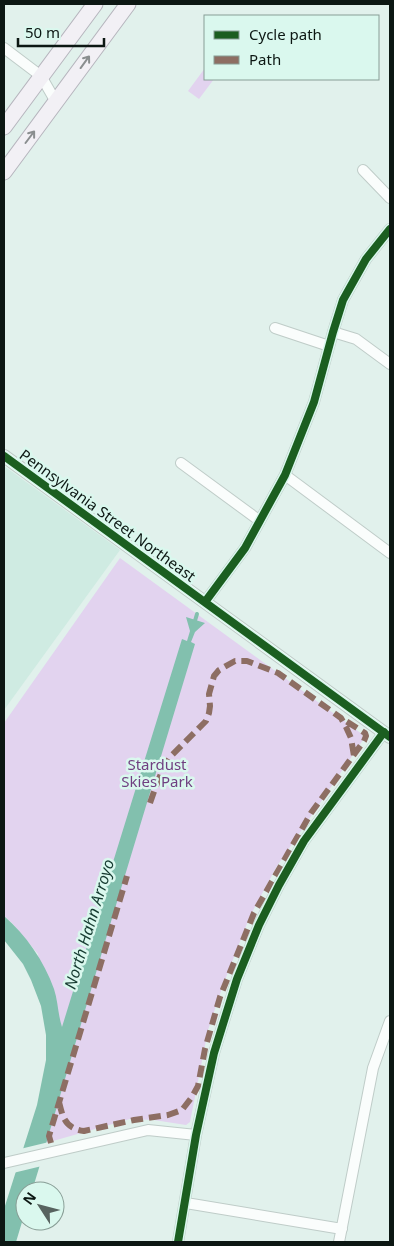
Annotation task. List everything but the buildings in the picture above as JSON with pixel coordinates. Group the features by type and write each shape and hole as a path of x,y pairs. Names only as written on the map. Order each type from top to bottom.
{"main road":[{"path":"4,127 94,4"},
{"path":"4,172 128,4"}],"street":[{"path":"4,48 41,76 56,102"},
{"path":"363,170 390,198"},
{"path":"205,602 246,548 285,476 314,402 332,332 343,300 366,259 390,229"},
{"path":"275,328 329,346"},
{"path":"332,332 356,339 390,364"},
{"name":"Pennsylvania Street Northeast","path":"4,456 387,734"},
{"path":"181,463 260,521"},
{"path":"285,476 390,553"},
{"path":"178,1242 196,1135 214,1053 237,980 259,925 304,841 387,734"},
{"path":"339,1242 373,1068 390,1021"},
{"path":"7,1162 148,1130 196,1135"},
{"path":"186,1203 342,1229"}],"shaded area":[{"path":"4,466 120,550 4,710"},
{"path":"186,617 205,623 195,632 191,642 195,644 35,1181 15,1181 15,1231 19,1231 16,1242 4,1242 4,1209 37,1105 46,1060 46,1035 41,1006 31,980 23,964 4,940 4,916 27,940 45,968 55,994 62,1027 182,639 187,641 190,631"}],"green space":[{"path":"204,69 204,80 213,80 199,99 188,91"},
{"name":"Stardust Skies Park","path":"120,558 362,734 363,740 277,866 250,916 208,1030 190,1122 186,1125 154,1120 130,1119 46,1143 55,1111 38,954 4,916 4,723"}],"pier":[{"path":"49,1142 42,1166 13,1173 20,1149"}],"waterway":[{"name":"North Hahn Arroyo","path":"194,624 197,614"}],"marked path":[{"path":"150,803 167,761 206,721 210,706 209,694 214,676 219,670 235,661 247,661 278,673 341,718 351,738 354,756"},
{"path":"59,1102 62,1113 69,1125 84,1131 168,1115 182,1110 192,1097 198,1086 205,1049 220,997 254,913 311,813 366,736 365,733 341,718"},
{"path":"51,1143 49,1136 127,876"}],"cycle path":[{"path":"205,602 245,548 285,475 314,402 343,300 366,259 390,229"},
{"path":"4,456 390,737"},
{"path":"178,1242 196,1135 214,1053 237,979 259,925 304,841 384,732"}]}
